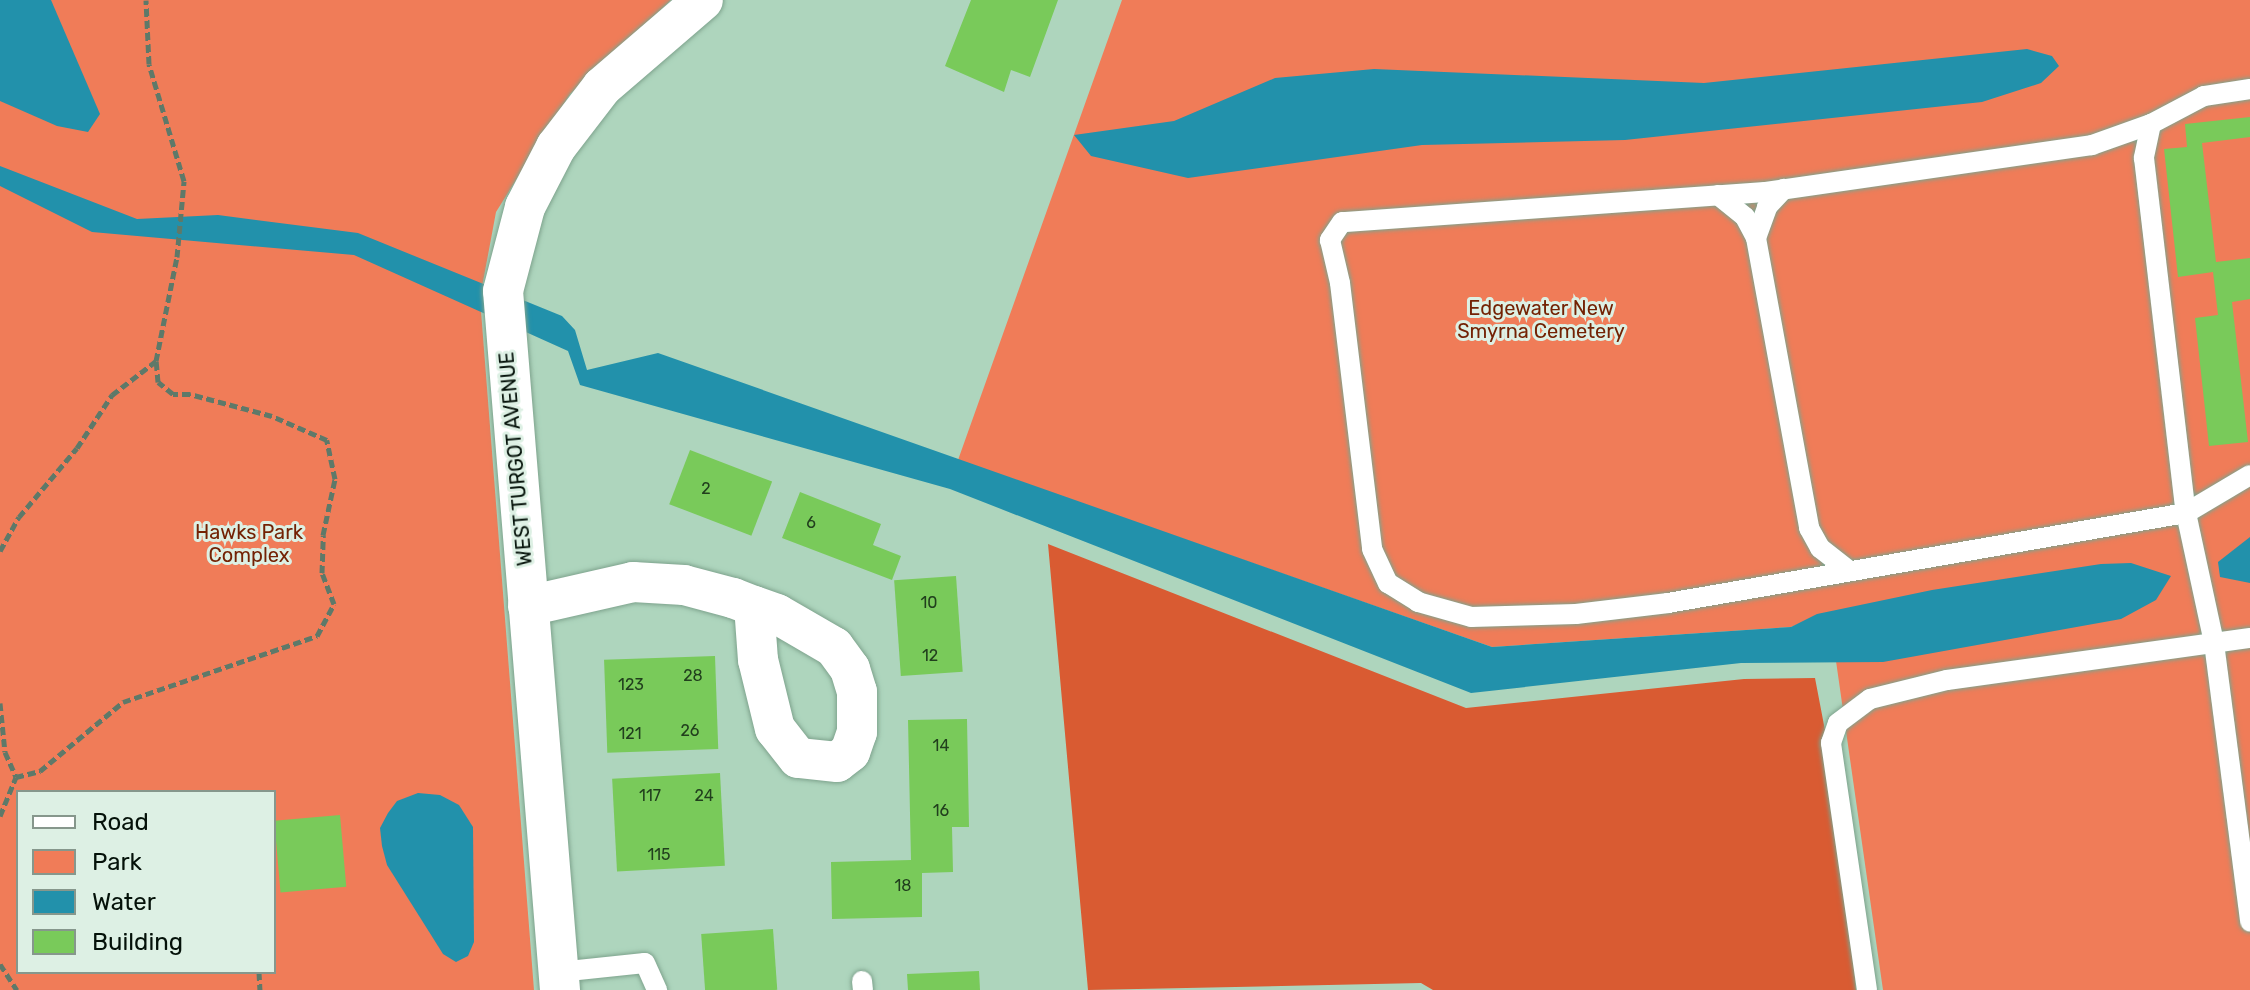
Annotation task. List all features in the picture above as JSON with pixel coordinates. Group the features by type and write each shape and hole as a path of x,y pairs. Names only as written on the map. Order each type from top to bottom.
{"street":[{"name":"WEST TURGOT AVENUE","path":"560,981 504,308 525,207 556,147 602,87 703,0"},
{"path":"528,606 633,582 684,585 754,606"}],"lane":[{"path":"2250,89 2204,96 2151,124 2106,139 1784,189 1342,222 1330,240 1340,283 1372,549 1388,583 1418,602 1471,617 1576,614 1668,603 1847,569 2186,513 2250,475"},
{"path":"2151,124 2144,158 2186,513 2214,643 2250,922"},
{"path":"2106,139 2144,158"},
{"path":"1756,238 1767,207 1784,189"},
{"path":"1718,195 1745,217 1756,238 1791,452 1809,528 1820,548 1847,569"},
{"path":"1867,990 1831,743 1838,723 1870,699 1947,680 2250,638"},
{"path":"560,981 645,963 657,990"}],"path":[{"path":"16,777 40,771 123,702 317,636 334,604 322,573 323,535 335,479 327,440 272,416 190,394 173,394 158,382 156,361 177,257 184,181 149,64 146,0"},
{"path":"0,551 19,517 77,448 112,395 156,361"},
{"path":"0,703 5,752 16,777 0,816"},
{"path":"0,964 17,990"}],"green space":[{"name":"Hawks Park Complex","path":"0,0 671,0 570,94 496,212 480,298 534,990 0,990"},
{"name":"Edgewater New Smyrna Cemetery","path":"1122,0 2250,0 2250,990 1883,990 1829,612 1791,627 1492,647 958,460"}],"shaded area":[{"path":"1048,544 1466,708 1744,679 1815,678 1841,814 1856,990 1433,990 1421,983 1088,990"}],"water":[{"path":"0,0 51,0 100,114 88,132 57,126 0,101"},
{"path":"2027,49 2052,56 2059,66 2041,83 1982,102 1625,140 1422,145 1188,178 1091,156 1074,135 1174,121 1275,78 1374,69 1704,83"},
{"path":"0,166 137,219 218,215 358,233 562,316 575,330 587,370 658,353 1492,647 1791,627 1817,614 1932,590 2101,564 2131,563 2171,576 2156,600 2121,619 1883,662 1741,663 1471,693 950,489 580,385 568,351 354,255 92,232 0,186"},
{"path":"2250,537 2250,583 2220,577 2218,562"},
{"path":"418,793 440,795 459,805 473,827 474,942 468,956 456,962 443,954 387,865 382,846 380,828 388,813 397,801"}],"building":[{"path":"971,0 1058,0 1030,77 1011,70 1004,92 945,66"},
{"path":"2250,117 2250,137 2202,143 2216,262 2250,258 2250,299 2232,302 2248,442 2209,446 2195,318 2218,315 2213,272 2178,277 2164,149 2187,147 2185,124"},
{"path":"690,450 772,482 751,536 669,504"},
{"path":"800,492 881,524 873,545 901,556 892,580 782,538"},
{"path":"956,576 963,672 901,676 894,580"},
{"path":"715,656 718,749 607,753 604,660"},
{"path":"967,719 969,827 952,827 953,872 922,873 922,917 832,919 831,862 911,860 908,720"},
{"path":"720,773 725,866 617,872 612,779"},
{"path":"340,815 346,887 281,892 276,821"},
{"path":"773,929 777,990 705,990 701,934"},
{"path":"979,971 980,990 908,990 907,974"}]}
